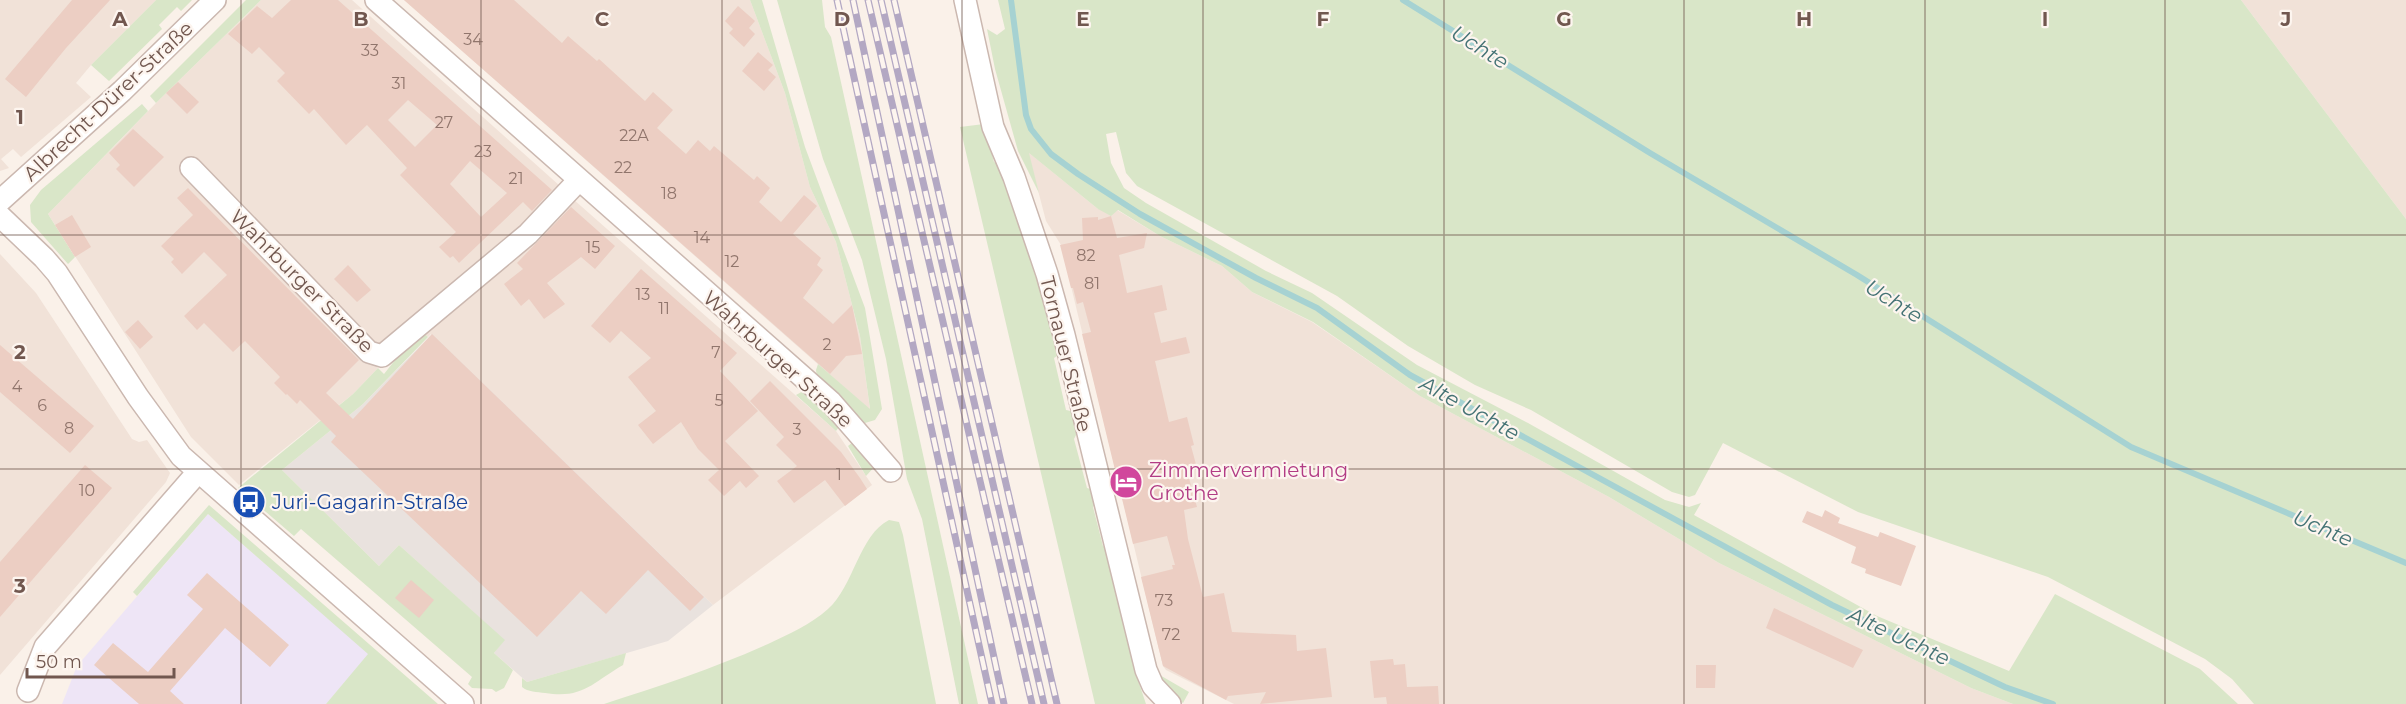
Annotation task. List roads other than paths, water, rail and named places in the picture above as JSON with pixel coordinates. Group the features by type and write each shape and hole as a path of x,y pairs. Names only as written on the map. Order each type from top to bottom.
{"street":[{"name":"Albrecht-Dürer-Straße","path":"0,201 122,91 215,0"},
{"name":"Wahrburger Straße","path":"376,0 578,181 830,401 891,471"},
{"name":"Tornauer Straße","path":"965,0 993,127 1014,177 1061,325 1146,670 1153,686 1170,704"},
{"name":"Wahrburger Straße","path":"191,168 369,352 382,356 528,234 578,181"},
{"path":"0,216 45,258 57,273 144,405 181,456 463,704"},
{"path":"28,691 45,647 198,472"}],"waterway":[{"name":"Alte Uchte","path":"1011,0 1026,115 1031,129 1051,154 1078,174 1140,214 1256,278 1317,308 1410,375 1832,605 2005,687 2053,704"},
{"name":"Uchte","path":"1403,0 1650,153 1857,275 2131,447 2406,563"}],"railway":[{"path":"837,0 992,704"},
{"path":"853,0 1004,704"},
{"path":"868,0 1032,704"},
{"path":"881,0 1044,704"},
{"path":"894,0 1057,704"}],"place":[{"name":"Zimmervermietung Grothe","path":"1126,482"},
{"name":"Juri-Gagarin-Straße","path":"249,502"}]}
